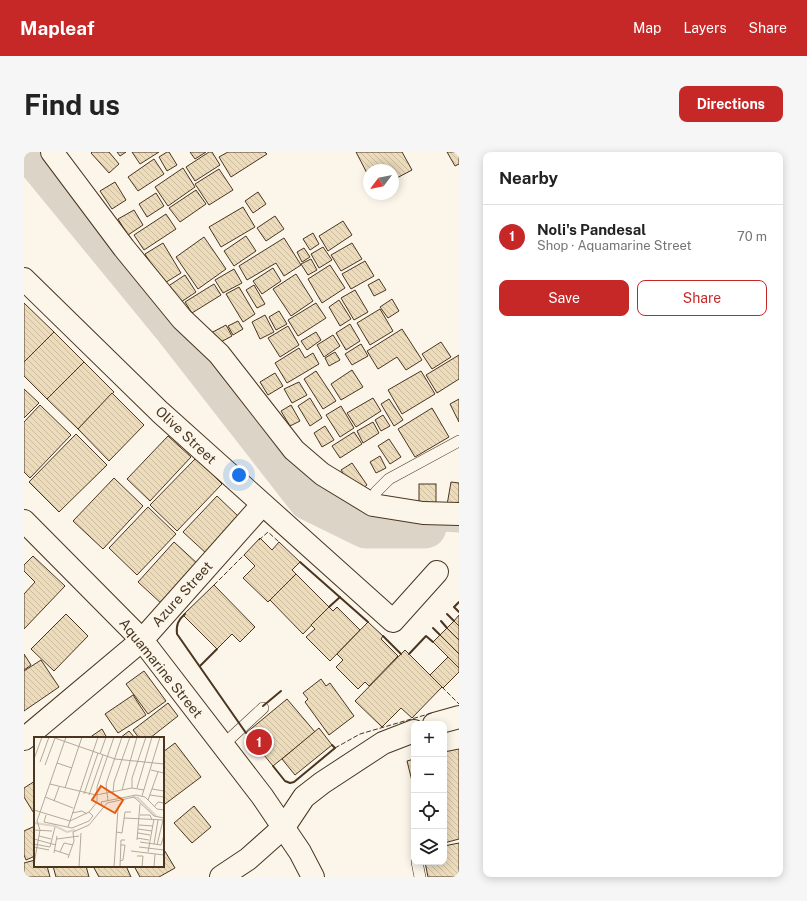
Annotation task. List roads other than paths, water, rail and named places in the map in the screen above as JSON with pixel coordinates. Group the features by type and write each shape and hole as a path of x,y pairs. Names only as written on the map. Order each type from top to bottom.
{"street":[{"path":"52,152 124,248 182,319 219,354 294,450 322,474 372,505 423,513 459,514"},
{"name":"Olive Street","path":"24,279 160,412 393,622 437,572"},
{"name":"Azure Street","path":"24,739 142,640 262,505"},
{"name":"Aquamarine Street","path":"24,521 142,640 223,744 284,827 300,852 313,877"},
{"path":"445,721 459,717"},
{"path":"221,877 248,859 284,827 304,797 322,783 383,743 411,732"}],"lane":[{"path":"372,505 376,492 388,479 459,441"},
{"path":"223,744 263,708"},
{"path":"418,865 420,877"}],"waterway":[{"path":"29,152 42,165 174,326 309,499 366,527 425,527"},
{"path":"425,527 459,529"}],"place":[{"name":"Noli's Pandesal","path":"259,742"}]}
